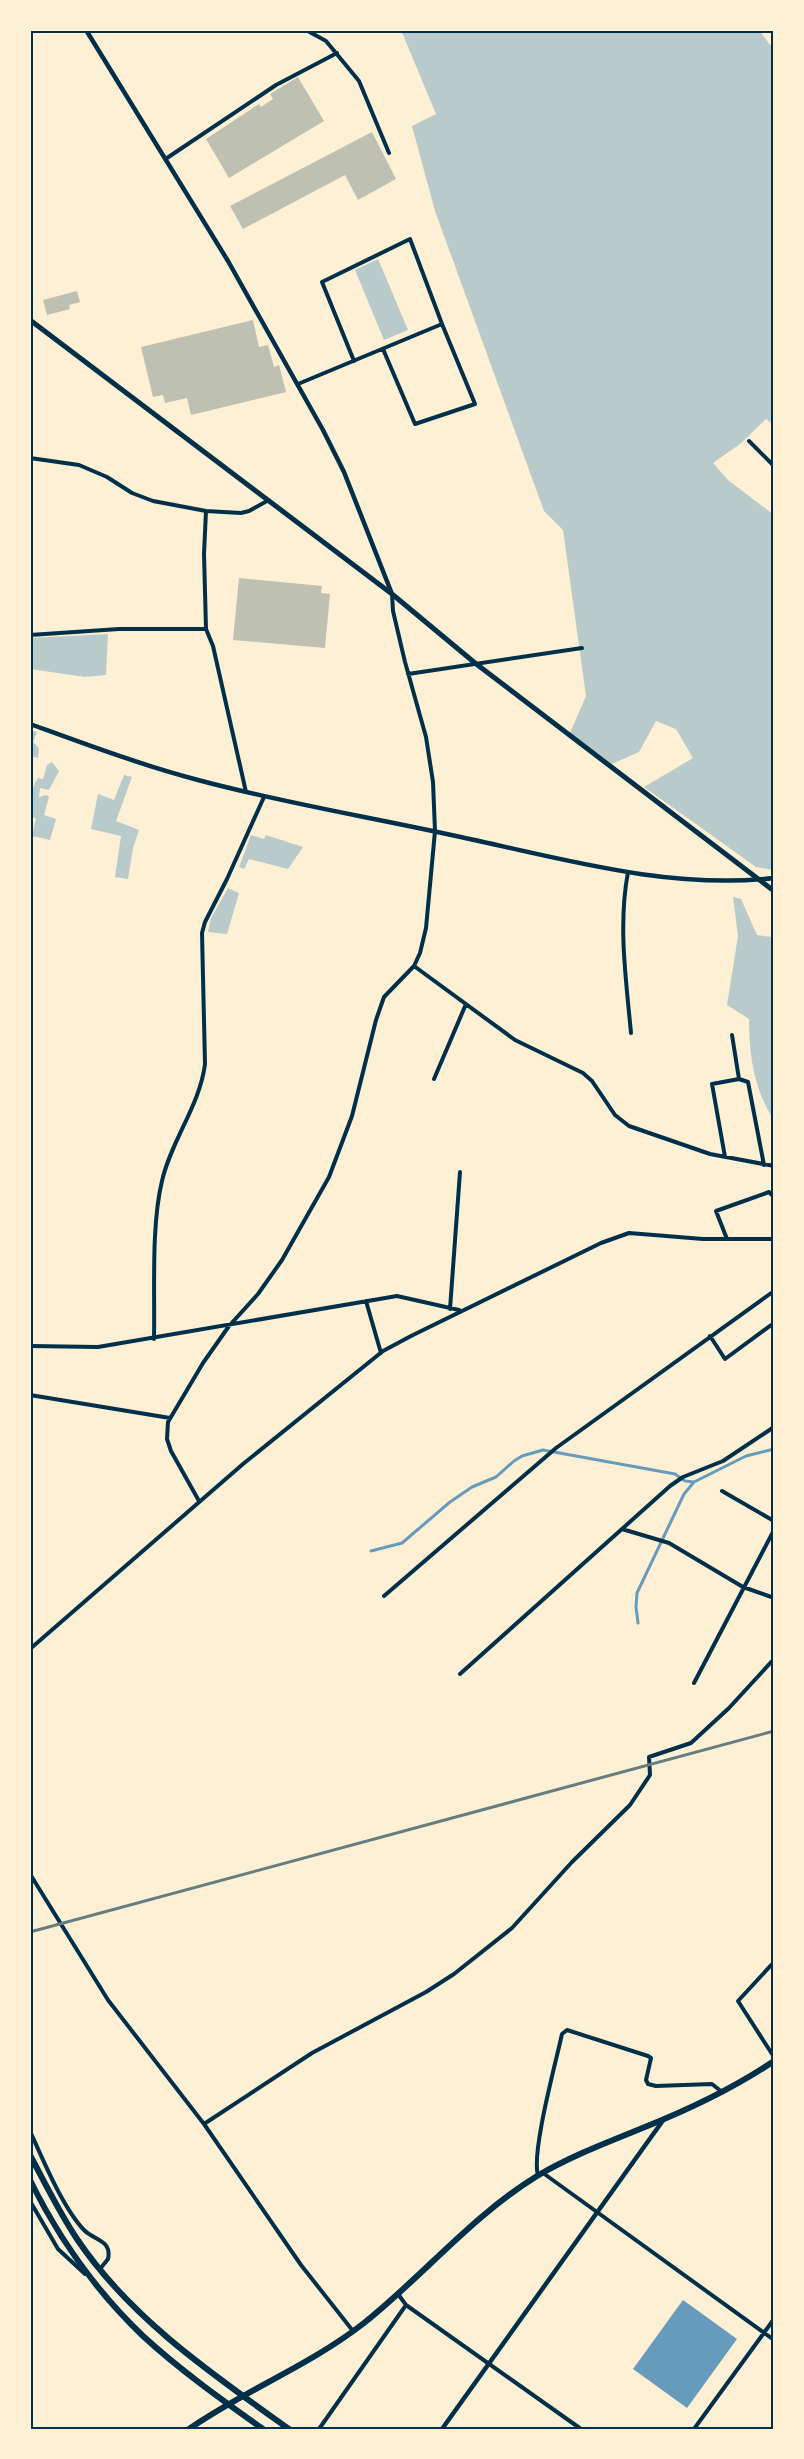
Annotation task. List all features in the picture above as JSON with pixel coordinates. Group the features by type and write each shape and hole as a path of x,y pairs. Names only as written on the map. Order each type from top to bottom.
{"main road":[{"path":"30,320 392,594 476,663 774,891"},
{"path":"189,2429 228,2404 306,2362 353,2331 482,2216 540,2175 585,2152 664,2119 722,2091 774,2059"},
{"path":"30,2155 64,2218 100,2269 130,2303 162,2332 289,2429"},
{"path":"30,2180 54,2224 95,2282 143,2336 263,2429"}],"street":[{"path":"86,30 228,261 298,384 344,472 392,594 393,611 430,757 435,831 426,928 420,954 414,966 384,996 352,1116 329,1177 282,1260 258,1294 229,1326 203,1363 171,1418 167,1430 171,1451 199,1501"},
{"path":"306,30 326,41 359,81 390,153"},
{"path":"166,158 276,85 337,53"},
{"path":"354,361 322,282 410,240 475,404 415,424 383,349"},
{"path":"298,384 442,324"},
{"path":"749,441 774,466"},
{"path":"30,458 80,465 107,477 132,493 161,502 206,511 249,512 267,501"},
{"path":"206,511 204,554 206,629 213,646 246,792"},
{"path":"30,635 119,629 206,629"},
{"path":"408,674 582,648"},
{"path":"30,723 182,776 246,792 628,872 687,880 742,882 774,878"},
{"path":"154,1339 157,1218 162,1182 173,1146 204,1079 202,933 205,922 264,796"},
{"path":"628,872 622,917 631,1032"},
{"path":"414,966 515,1040 583,1072 592,1081 615,1115 629,1126 710,1154 774,1166"},
{"path":"434,1079 466,1004"},
{"path":"732,1035 739,1079"},
{"path":"725,1157 712,1084 739,1079 748,1082 764,1165"},
{"path":"450,1309 460,1172"},
{"path":"727,1239 716,1210 770,1192 774,1197"},
{"path":"30,1649 199,1501 381,1353 460,1311 479,1304 602,1243 628,1233 727,1239 774,1239"},
{"path":"384,1596 556,1448 774,1291"},
{"path":"30,1346 98,1347 397,1296 460,1311"},
{"path":"366,1301 381,1353"},
{"path":"710,1336 724,1359 774,1323"},
{"path":"30,1395 171,1418"},
{"path":"460,1674 682,1478 723,1461 774,1427"},
{"path":"722,1491 774,1521"},
{"path":"622,1529 666,1542 743,1587 774,1598"},
{"path":"694,1683 774,1530"},
{"path":"204,2124 312,2053 426,1992 454,1974 512,1928 572,1862 630,1805 650,1775 648,1758 691,1743 729,1708 774,1659"},
{"path":"30,1874 108,2000 204,2124 296,2258 353,2331"},
{"path":"774,1962 738,2001 774,2059"},
{"path":"722,2091 712,2084 656,2086 648,2084 646,2080 651,2058 567,2030 562,2034 536,2161 540,2175 774,2340"},
{"path":"442,2429 664,2119"},
{"path":"30,2131 73,2215 83,2229 108,2246 108,2259 100,2269"},
{"path":"30,2201 63,2254 95,2282"},
{"path":"397,2294 406,2305 580,2429"},
{"path":"319,2429 406,2305"},
{"path":"694,2429 774,2319"}],"shaded area":[{"path":"401,30 759,30 770,45 774,46 774,425 766,419 740,444 713,463 728,480 774,515 774,870 756,867 644,787 693,758 676,729 656,721 639,752 612,764 570,733 586,696 563,530 544,511 435,211 412,126 436,114"},
{"path":"378,259 408,330 384,340 355,270"},
{"path":"108,634 106,675 85,677 30,669 30,638"},
{"path":"30,730 37,732 33,742 39,748 38,758 30,756"},
{"path":"52,762 59,771 49,790 40,788 39,797 46,795 49,797 44,815 56,819 50,840 32,836 36,818 30,817 30,807 35,783 38,778 43,779 47,765"},
{"path":"124,775 132,777 116,821 139,830 133,848 128,879 115,877 121,836 91,829 98,794 114,800"},
{"path":"251,835 264,839 266,835 303,847 288,869 249,859 244,869 239,867"},
{"path":"228,888 239,893 227,934 208,932 211,918"},
{"path":"733,897 741,899 757,935 772,937 774,925 774,1120 762,1097 754,1072 749,1019 727,1005 738,936"}],"water":[{"path":"683,2300 737,2339 687,2408 633,2369"}],"building":[{"path":"298,77 324,121 229,178 206,139 259,104 261,107 273,99 270,94"},
{"path":"372,132 396,179 358,200 345,175 243,229 230,206"},
{"path":"77,291 80,302 69,305 70,309 47,315 43,300"},
{"path":"253,320 259,347 268,345 274,367 279,365 286,392 191,415 187,398 165,403 163,395 153,397 141,347"},
{"path":"239,578 322,586 321,593 330,594 325,648 233,640"}],"waterway":[{"path":"371,1551 402,1543 450,1502 472,1487 496,1477 522,1456 543,1450 675,1474 685,1481 694,1482 746,1456 774,1449"},
{"path":"638,1623 637,1593 684,1494 694,1482"}],"railway":[{"path":"30,1932 774,1731"}]}
